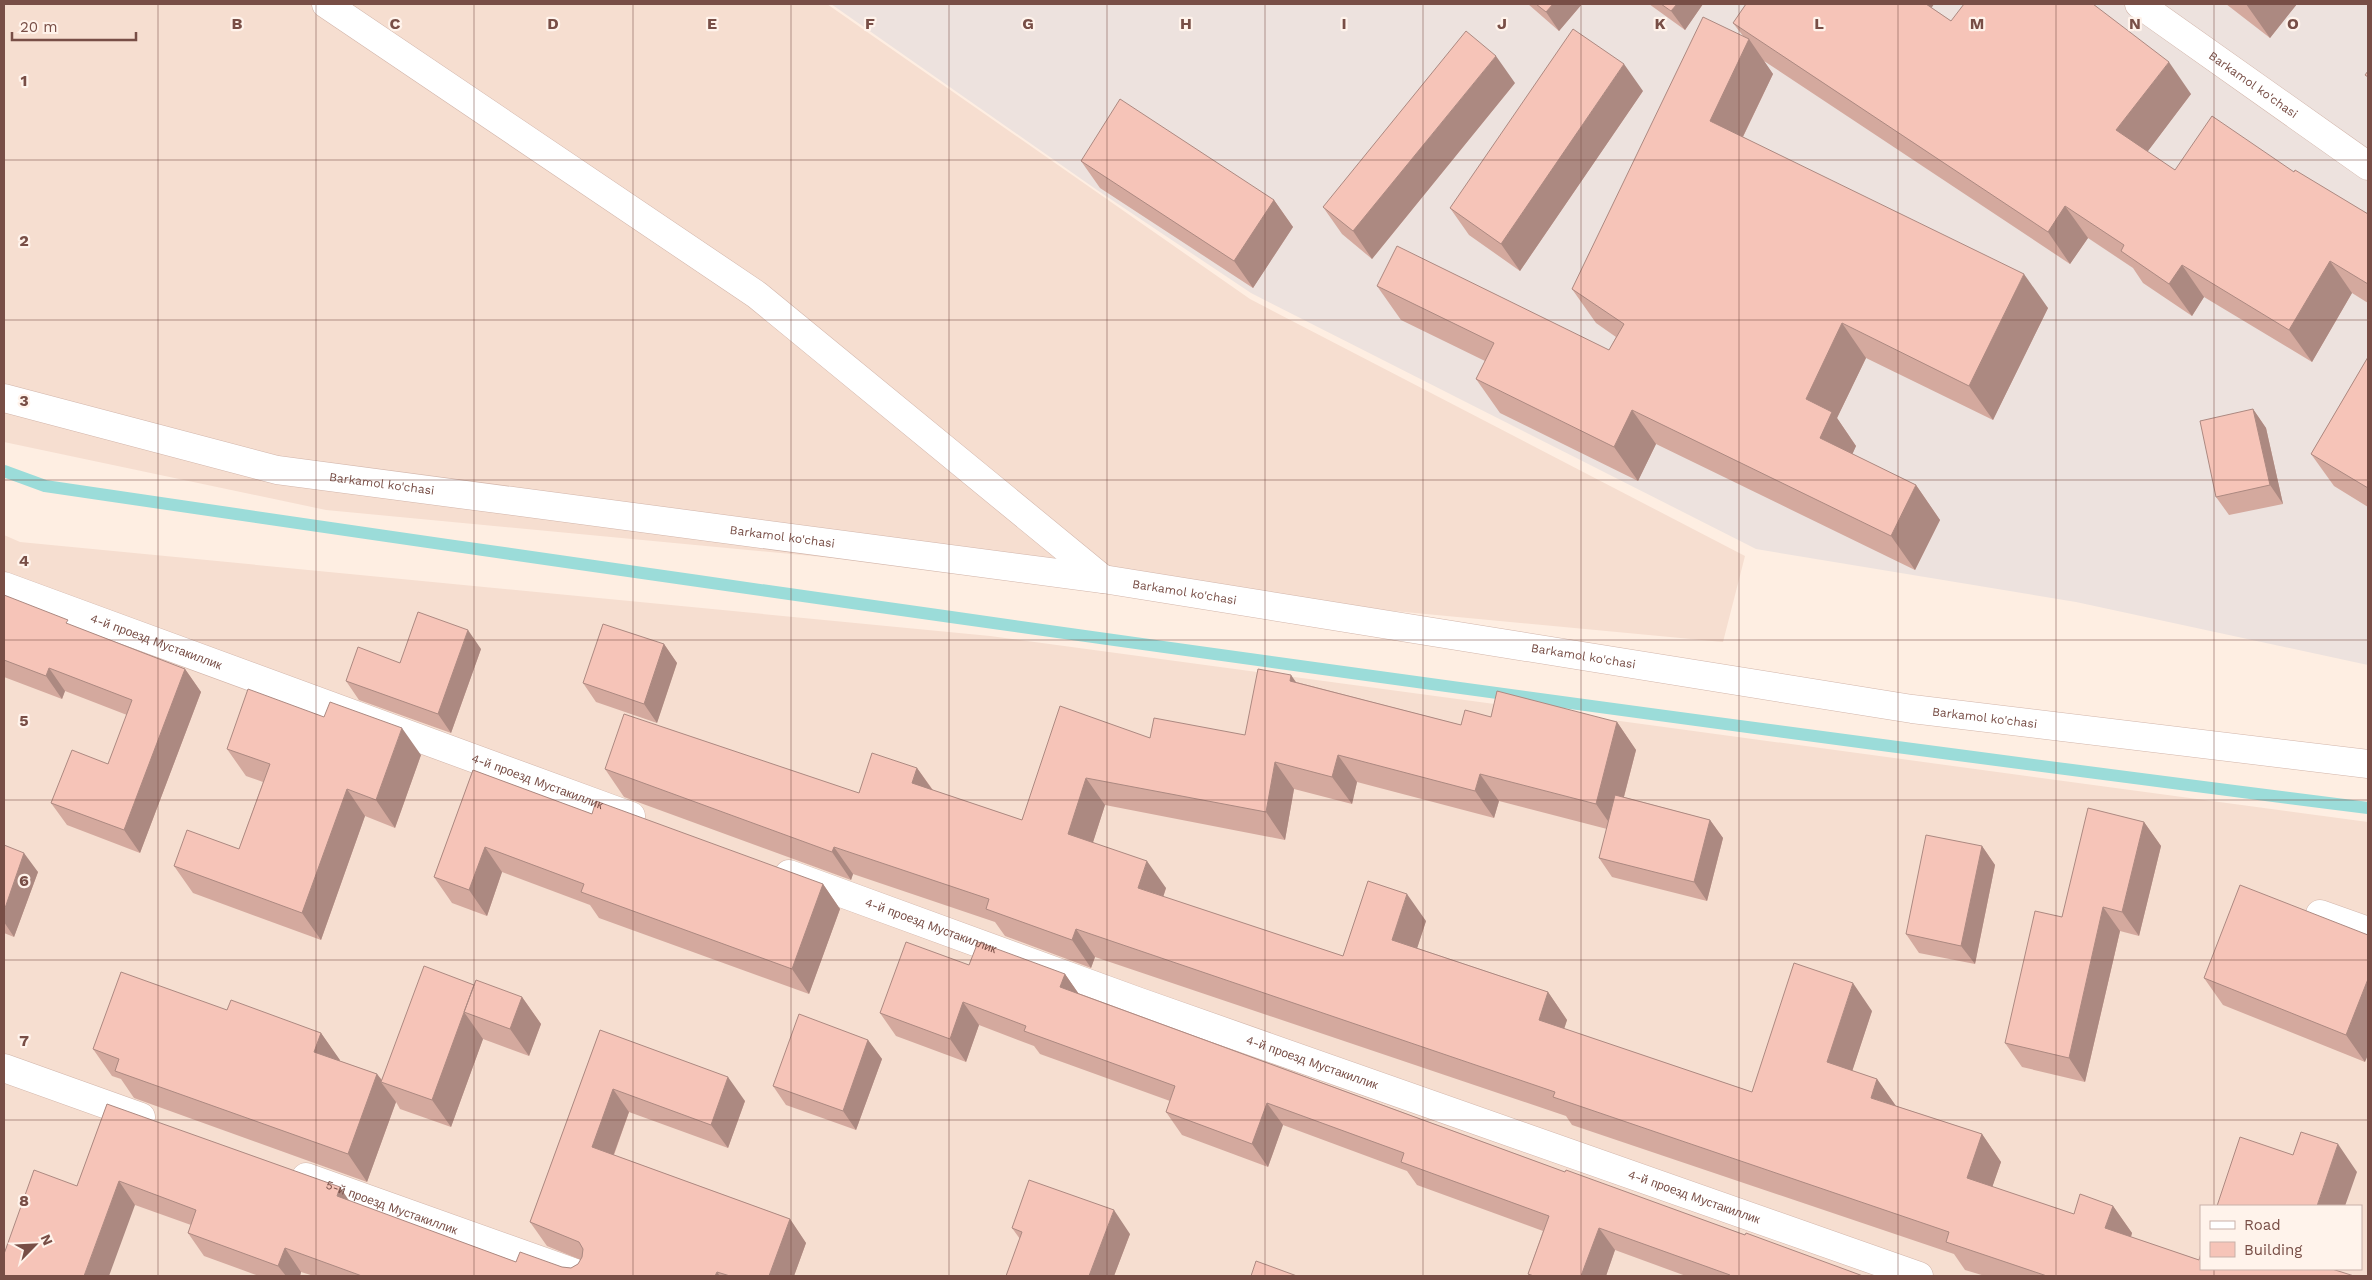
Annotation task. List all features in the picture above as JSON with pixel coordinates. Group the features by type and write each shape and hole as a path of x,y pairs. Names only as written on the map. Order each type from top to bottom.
{"street":[{"path":"326,4 757,295 1103,579"},
{"name":"Barkamol ko'chasi","path":"2139,4 2368,166"},
{"name":"Barkamol ko'chasi","path":"4,398 277,470 1103,579 1912,709 2368,764"},
{"name":"4-й проезд Мустакиллик","path":"4,586 650,823"},
{"name":"4-й проезд Мустакиллик","path":"762,864 1137,1001 1919,1276"},
{"path":"2320,914 2368,931"},
{"path":"4,1068 163,1125"},
{"name":"5-й проезд Мустакиллик","path":"284,1169 584,1276"}],"shaded area":[{"path":"4,4 827,4 1250,299 1745,556 1723,642 326,510 4,442"},
{"path":"831,4 2368,4 2368,665 2076,602 1756,549 1251,293 1097,190"},
{"path":"4,535 20,542 990,636 2368,822 2368,1276 4,1276"}],"building":[{"path":"1536,4 1553,4 1546,12"},
{"path":"1661,4 1677,4 1671,11"},
{"path":"1746,4 1926,4 1951,21 1964,4 2093,4 2169,62 2116,130 2175,170 2212,116 2294,172 2295,170 2368,214 2368,284 2330,261 2289,330 2182,265 2169,284 2121,251 2124,245 2065,206 2048,232 1733,23"},
{"path":"1703,17 1749,39 1710,121 2024,274 1969,386 1842,323 1806,399 1832,412 1820,438 1916,485 1891,536 1632,410 1614,447 1476,379 1494,343 1377,286 1397,246 1609,350 1624,324 1572,289"},
{"path":"1573,29 1624,64 1501,244 1450,208"},
{"path":"1466,31 1496,56 1353,231 1323,207"},
{"path":"1120,99 1274,200 1234,261 1081,161"},
{"path":"2368,357 2368,488 2311,454"},
{"path":"2253,409 2270,485 2216,497 2200,421"},
{"path":"4,595 68,620 66,623 185,669 124,830 51,803 72,750 108,764 132,700 49,668 46,676 4,660"},
{"path":"418,612 468,630 438,714 346,681 358,647 400,663"},
{"path":"603,624 664,644 644,704 583,683"},
{"path":"1258,669 1291,675 1290,681 1461,725 1465,710 1491,717 1497,691 1617,722 1596,804 1480,774 1475,791 1338,755 1332,777 1275,762 1266,812 1086,778 1068,834 1147,861 1138,888 1343,956 1368,881 1407,894 1392,940 1548,992 1539,1020 1752,1092 1794,963 1853,983 1827,1062 1877,1079 1871,1098 1982,1134 1967,1178 2074,1214 2080,1194 2113,1206 2105,1228 2199,1260 2200,1256 2200,1270 2335,1270 2354,1276 2047,1276 1946,1242 1949,1232 1553,1097 1555,1092 1076,929 1072,940 986,909 989,899 834,847 832,852 605,769 624,714 859,793 872,753 917,768 912,783 1022,820 1060,706 1150,738 1154,718 1245,735"},
{"path":"248,689 324,717 330,702 402,728 376,800 347,789 302,913 174,866 187,830 239,849 270,764 227,749"},
{"path":"473,770 592,814 596,801 823,884 792,969 581,892 584,884 485,847 469,890 434,877"},
{"path":"1615,795 1710,820 1694,882 1599,858"},
{"path":"2088,808 2144,822 2122,912 2103,907 2069,1058 2005,1043 2035,911 2062,917"},
{"path":"1926,835 1982,846 1961,946 1906,934"},
{"path":"4,845 24,853 4,911"},
{"path":"2240,885 2368,935 2368,979 2346,1035 2204,978"},
{"path":"906,942 969,965 978,942 1065,974 1060,987 1565,1172 1566,1170 1863,1276 1730,1276 1599,1228 1581,1276 1534,1276 1528,1274 1549,1216 1401,1162 1404,1153 1267,1103 1252,1144 1166,1112 1175,1086 1024,1031 1026,1026 963,1002 950,1039 880,1013"},
{"path":"424,966 474,985 432,1100 381,1082"},
{"path":"121,972 227,1010 231,1000 321,1033 314,1052 377,1074 348,1154 115,1071 119,1059 93,1049"},
{"path":"476,980 522,997 510,1029 464,1012"},
{"path":"799,1014 868,1040 843,1111 773,1086"},
{"path":"600,1030 728,1077 711,1125 613,1089 592,1147 790,1219 769,1276 730,1276 717,1272 715,1276 362,1276 285,1248 278,1266 188,1233 196,1210 119,1181 84,1276 4,1276 4,1254 34,1170 77,1186 107,1104 340,1187 337,1196 516,1262 520,1252 562,1267 571,1268 578,1264 582,1257 583,1249 579,1242 530,1222"},
{"path":"2301,1132 2338,1144 2317,1205 2217,1205 2240,1137 2293,1155"},
{"path":"1029,1180 1114,1210 1089,1276 1006,1276 1022,1232 1012,1228"},
{"path":"1256,1261 1297,1276 1251,1276"}],"waterway":[{"path":"4,471 45,486 625,571 1496,693 2368,808"}]}
